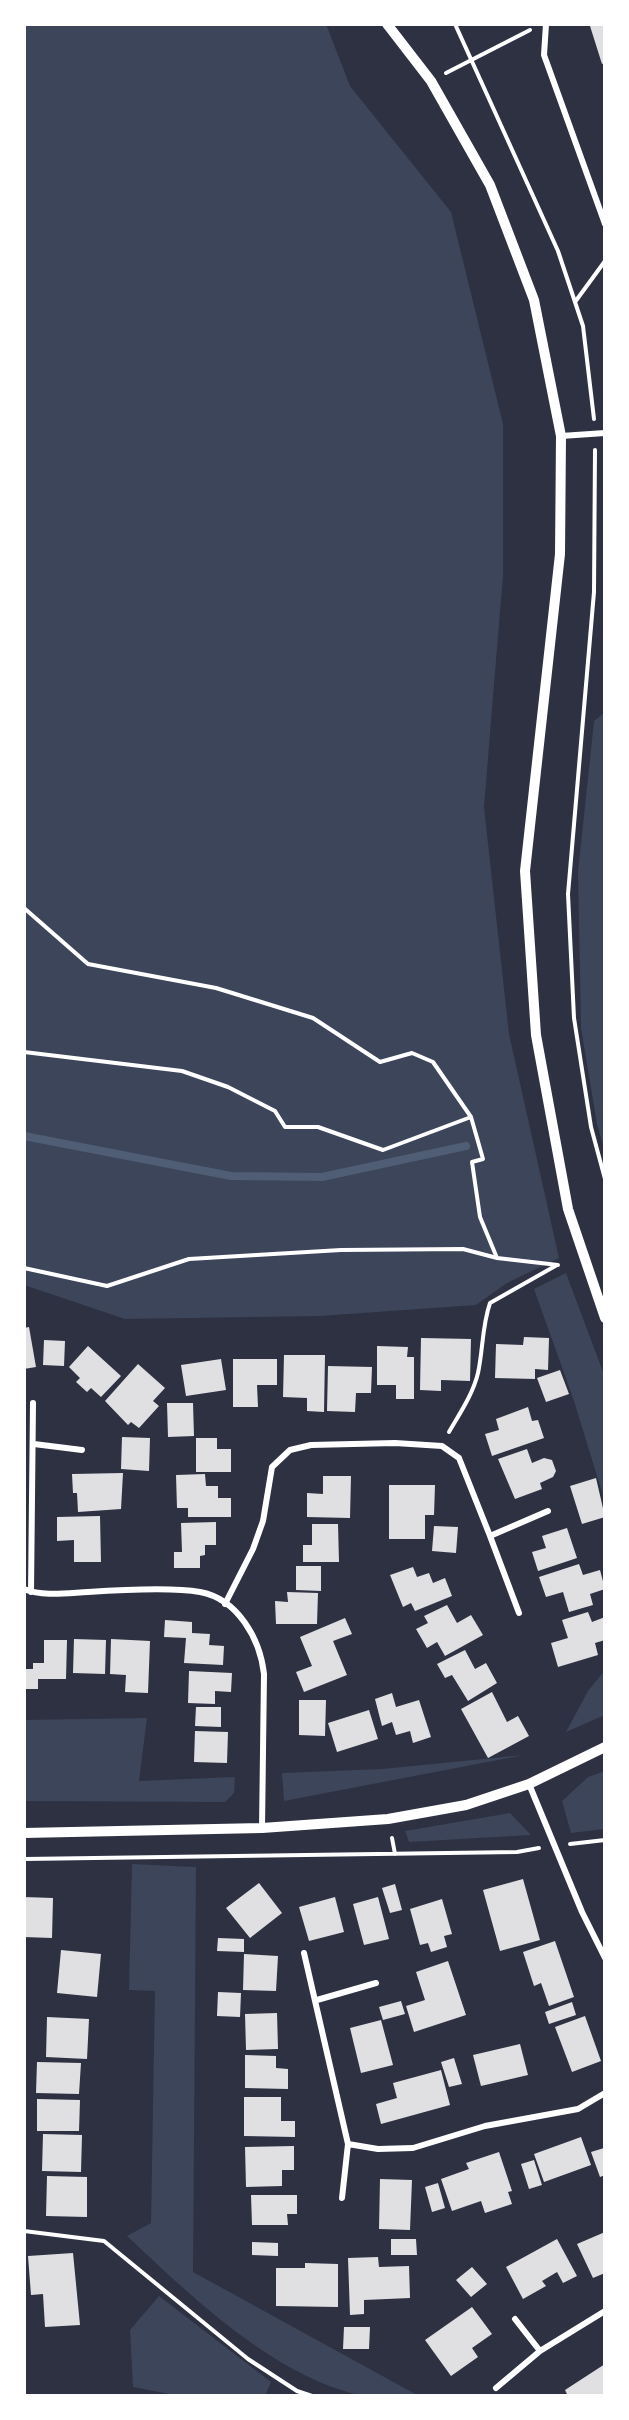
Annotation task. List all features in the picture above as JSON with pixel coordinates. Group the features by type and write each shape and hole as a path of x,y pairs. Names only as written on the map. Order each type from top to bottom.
{"street":[{"path":"387,24 431,81 490,185 534,300 561,436 560,554 525,871 536,1035 568,1209 605,1318"},
{"path":"546,24 544,55 605,224"},
{"path":"561,436 605,433"},
{"path":"33,1403 34,1444 27,1591 201,1592 225,1604 253,1631 262,1653 264,1674 262,1828"},
{"path":"225,1604 254,1549 263,1521 272,1467 290,1450 311,1445 395,1443 441,1446 459,1458 519,1613"},
{"path":"34,1444 82,1450"},
{"path":"490,1536 548,1511"},
{"path":"24,1833 262,1828 388,1819 466,1805 529,1784 605,1748"},
{"path":"529,1784 582,1912 605,1958"},
{"path":"304,1953 317,2000 348,2144 342,2198"},
{"path":"317,2000 376,1983"},
{"path":"348,2144 378,2149 412,2148 485,2126 578,2109 605,2093"},
{"path":"496,2388 540,2352 605,2311"},
{"path":"515,2319 540,2352"}],"path":[{"path":"431,81 526,32"},
{"path":"575,302 605,261"},
{"path":"24,908 88,964 216,988 313,1018 380,1062 412,1053 433,1062 471,1117 483,1159 472,1162 480,1217 497,1258"},
{"path":"24,1052 182,1071 228,1087 275,1111 285,1127 318,1127 383,1150 471,1117"},
{"path":"24,1268 107,1286 189,1259 341,1250 463,1249 497,1258 558,1265 490,1303 477,1374 470,1397 441,1446"},
{"path":"24,1859 517,1852 555,1845 605,1840"},
{"path":"24,2231 104,2241 248,2359 297,2391 312,2396"}],"shaded area":[{"path":"24,24 326,24 350,86 451,212 503,424 503,575 484,807 509,1034 559,1258 507,1283 476,1305 320,1316 125,1319 24,1285"},
{"path":"605,712 605,1152 597,1124 581,1028 578,872 594,721"},
{"path":"566,1273 605,1377 605,1502 574,1401 534,1289"},
{"path":"605,1670 605,1715 566,1732 588,1691"},
{"path":"147,1718 139,1781 235,1777 234,1793 225,1802 24,1801 24,1720"},
{"path":"524,1755 284,1801 282,1773 382,1769"},
{"path":"605,1771 605,1829 571,1833 562,1801 588,1777"},
{"path":"510,1813 531,1835 409,1842 405,1831"},
{"path":"132,1864 196,1867 193,2272 419,2396 364,2396 331,2386 298,2372 236,2332 127,2236 151,2223 155,1991 129,1990"},
{"path":"159,2296 271,2382 265,2396 180,2396 133,2387 130,2330"}],"building":[{"path":"605,24 605,63 602,64 590,26"},
{"path":"29,1327 36,1367 24,1369 24,1328"},
{"path":"524,1337 549,1338 548,1370 535,1369 535,1379 495,1378 496,1344 523,1345"},
{"path":"421,1338 471,1339 470,1381 441,1380 441,1391 420,1390"},
{"path":"44,1340 65,1341 64,1366 43,1365"},
{"path":"88,1346 121,1376 101,1397 91,1388 87,1392 76,1382 80,1378 69,1367"},
{"path":"377,1346 408,1347 407,1357 414,1357 414,1399 396,1399 396,1385 377,1385"},
{"path":"284,1355 325,1355 324,1412 307,1411 307,1398 283,1397"},
{"path":"221,1359 226,1390 186,1396 181,1365"},
{"path":"233,1359 277,1359 277,1385 257,1385 258,1407 233,1407"},
{"path":"138,1364 165,1388 153,1401 159,1406 139,1428 131,1422 128,1425 105,1401"},
{"path":"328,1366 372,1367 371,1393 356,1393 355,1412 327,1411"},
{"path":"560,1370 569,1394 546,1402 537,1378"},
{"path":"167,1403 193,1403 194,1436 168,1437"},
{"path":"528,1407 532,1421 538,1420 544,1438 492,1456 485,1434 499,1430 496,1419"},
{"path":"122,1437 150,1438 149,1471 121,1469"},
{"path":"196,1438 217,1438 217,1449 231,1449 231,1472 196,1472"},
{"path":"527,1449 532,1463 544,1458 552,1460 556,1471 553,1477 540,1483 542,1489 515,1499 498,1459"},
{"path":"123,1473 121,1509 78,1512 77,1493 73,1493 72,1474"},
{"path":"205,1474 206,1486 218,1486 218,1498 231,1498 231,1517 188,1517 188,1508 177,1508 176,1475"},
{"path":"323,1476 351,1476 350,1518 307,1517 307,1493 323,1494"},
{"path":"596,1478 605,1517 582,1524 570,1486"},
{"path":"389,1485 435,1485 434,1515 425,1515 425,1539 389,1539"},
{"path":"100,1516 101,1562 74,1562 74,1540 57,1541 57,1517"},
{"path":"216,1522 216,1545 205,1545 205,1555 200,1556 200,1568 174,1568 174,1552 182,1552 181,1523"},
{"path":"312,1524 338,1524 339,1562 303,1562 303,1545 312,1545"},
{"path":"434,1526 458,1527 456,1553 432,1551"},
{"path":"567,1528 577,1558 538,1571 532,1552 546,1548 542,1536"},
{"path":"579,1564 583,1575 600,1570 605,1589 590,1594 593,1605 569,1612 563,1592 546,1597 539,1577"},
{"path":"296,1566 321,1566 321,1591 296,1590"},
{"path":"413,1567 417,1577 429,1573 433,1583 445,1578 452,1596 415,1611 411,1603 403,1607 390,1575"},
{"path":"287,1592 318,1593 317,1624 276,1624 275,1601 288,1602"},
{"path":"447,1605 457,1623 471,1615 483,1635 445,1656 437,1642 427,1648 416,1629 428,1623 424,1616"},
{"path":"588,1612 592,1622 605,1617 605,1640 595,1643 598,1655 558,1667 551,1643 568,1638 562,1620"},
{"path":"345,1618 352,1634 333,1641 347,1675 304,1692 296,1672 312,1666 300,1637"},
{"path":"165,1620 192,1622 192,1633 210,1634 209,1645 224,1646 223,1665 184,1663 186,1638 164,1637"},
{"path":"74,1639 106,1640 105,1674 73,1673"},
{"path":"111,1639 150,1641 148,1693 125,1692 126,1675 110,1674"},
{"path":"44,1640 67,1640 66,1679 38,1679 38,1689 24,1689 24,1669 33,1669 33,1663 44,1663"},
{"path":"465,1650 475,1669 486,1663 497,1683 468,1701 452,1675 445,1678 437,1664"},
{"path":"189,1671 232,1673 231,1692 215,1691 215,1704 188,1703"},
{"path":"492,1692 507,1722 518,1716 529,1736 488,1758 461,1709"},
{"path":"392,1693 396,1707 419,1700 431,1737 413,1743 410,1731 396,1735 392,1722 382,1726 375,1699"},
{"path":"299,1700 326,1700 325,1736 299,1735"},
{"path":"196,1707 221,1707 221,1727 195,1726"},
{"path":"369,1710 378,1739 337,1752 328,1723"},
{"path":"195,1731 228,1732 227,1763 194,1762"},
{"path":"523,1879 540,1940 500,1951 483,1890"},
{"path":"259,1883 282,1913 250,1938 226,1908"},
{"path":"395,1884 402,1910 390,1913 382,1888"},
{"path":"24,1897 53,1898 52,1938 24,1937"},
{"path":"335,1897 344,1932 309,1941 299,1907"},
{"path":"378,1897 389,1939 364,1945 353,1904"},
{"path":"442,1899 452,1934 444,1936 447,1947 431,1952 428,1943 420,1945 410,1909"},
{"path":"218,1938 244,1939 244,1952 217,1951"},
{"path":"555,1941 574,1997 549,2006 541,1983 534,1986 523,1952"},
{"path":"61,1950 101,1954 97,1997 57,1993"},
{"path":"244,1954 278,1956 276,1991 243,1990"},
{"path":"448,1961 466,2015 414,2032 406,2006 425,2000 416,1972"},
{"path":"218,1992 241,1993 240,2017 217,2016"},
{"path":"401,2001 405,2014 383,2020 379,2007"},
{"path":"572,2002 576,2015 549,2024 545,2012"},
{"path":"277,2013 278,2049 246,2050 245,2014"},
{"path":"585,2016 601,2061 572,2072 555,2027"},
{"path":"47,2017 89,2019 87,2059 46,2057"},
{"path":"381,2020 393,2065 361,2073 350,2028"},
{"path":"520,2044 528,2075 481,2086 473,2055"},
{"path":"245,2055 276,2056 276,2068 288,2069 288,2089 245,2088"},
{"path":"454,2058 462,2084 449,2087 441,2062"},
{"path":"37,2062 81,2063 79,2094 36,2093"},
{"path":"441,2070 450,2105 381,2124 376,2104 397,2098 393,2083"},
{"path":"244,2097 281,2097 281,2121 295,2121 295,2137 244,2136"},
{"path":"37,2099 80,2100 79,2131 37,2131"},
{"path":"43,2134 82,2135 81,2172 42,2171"},
{"path":"581,2137 591,2165 544,2182 534,2154"},
{"path":"294,2146 294,2170 282,2170 282,2186 246,2187 245,2147"},
{"path":"604,2148 605,2175 600,2177 591,2152"},
{"path":"499,2152 512,2191 508,2192 512,2204 485,2213 481,2201 452,2211 441,2179 469,2169 466,2163"},
{"path":"534,2160 542,2185 529,2189 521,2164"},
{"path":"47,2176 87,2177 87,2217 46,2216"},
{"path":"380,2179 412,2180 410,2230 379,2229"},
{"path":"438,2183 445,2208 432,2212 425,2187"},
{"path":"251,2195 297,2195 297,2214 287,2214 288,2225 252,2225"},
{"path":"605,2232 605,2273 593,2278 577,2244"},
{"path":"391,2239 416,2239 417,2255 391,2255"},
{"path":"557,2239 577,2276 563,2283 557,2272 542,2281 546,2286 523,2299 506,2267"},
{"path":"252,2242 278,2243 278,2256 252,2255"},
{"path":"73,2253 80,2325 45,2327 43,2294 31,2295 28,2256"},
{"path":"378,2257 379,2267 409,2266 410,2298 364,2300 364,2314 350,2315 348,2258"},
{"path":"305,2263 338,2264 338,2307 276,2306 276,2268 305,2268"},
{"path":"472,2267 487,2284 471,2297 456,2280"},
{"path":"472,2307 492,2334 472,2348 478,2357 451,2376 425,2340"},
{"path":"344,2327 370,2327 369,2349 343,2349"},
{"path":"605,2364 605,2396 568,2396 565,2390"}],"waterway":[{"path":"24,1136 231,1176 322,1177 466,1146"}]}
